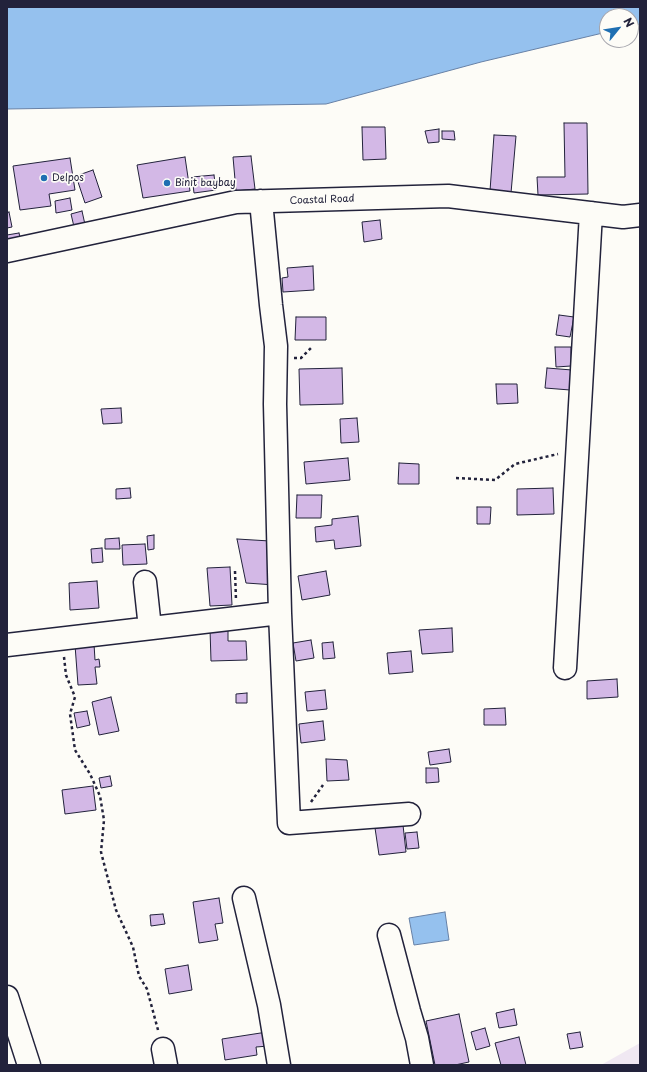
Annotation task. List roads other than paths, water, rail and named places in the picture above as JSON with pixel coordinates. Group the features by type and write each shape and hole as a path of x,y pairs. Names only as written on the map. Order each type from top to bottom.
{"street":[{"name":"Coastal Road","path":"7,251 236,202 448,196 623,217 640,215"},
{"path":"261,202 276,346 275,404 280,613 289,823 409,814"},
{"path":"565,668 591,213"},
{"path":"145,582 150,628"},
{"path":"7,645 280,613"},
{"path":"244,898 268,1005 279,1065"},
{"path":"389,936 417,1038 422,1065"},
{"path":"7,997 30,1065"}],"water":[{"path":"7,7 640,7 640,24 639,8 599,8 599,34 481,62 326,104 7,109"},
{"path":"445,912 449,940 414,945 409,918"}],"place":[{"name":"Delpos","path":"44,178"},
{"name":"Binit baybay","path":"167,183"}]}
